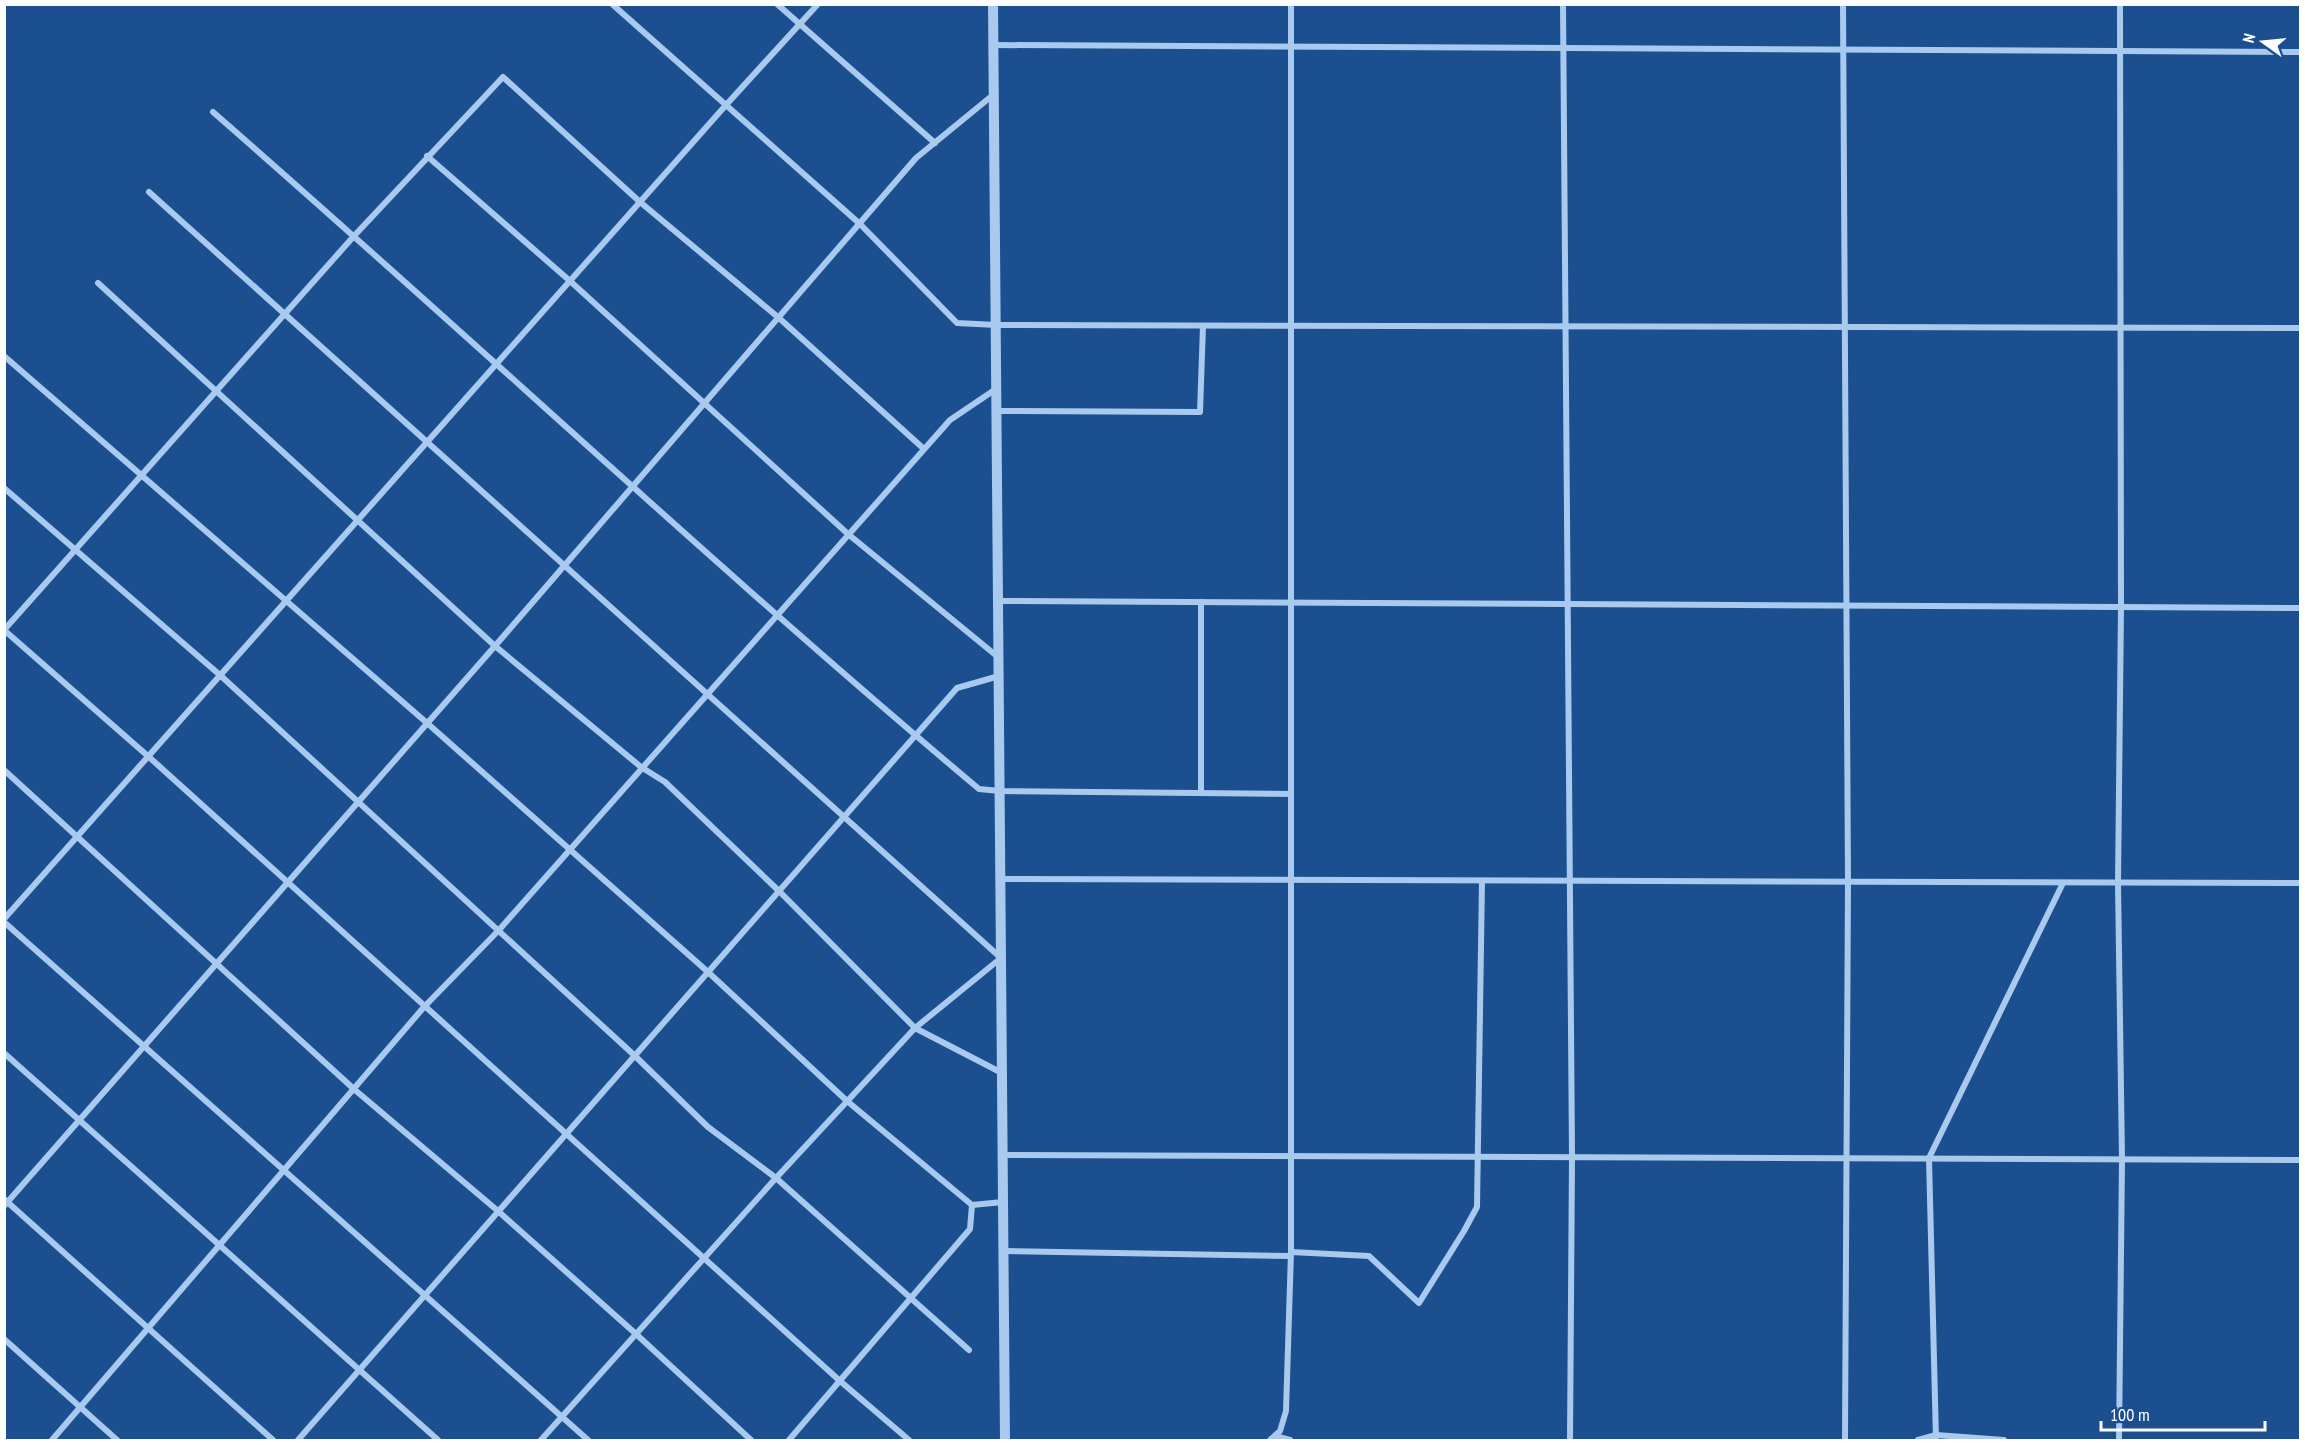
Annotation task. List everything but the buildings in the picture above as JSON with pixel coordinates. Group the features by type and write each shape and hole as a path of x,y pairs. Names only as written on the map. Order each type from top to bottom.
{"street":[{"path":"612,4 860,224 957,323 996,326 2301,328"},
{"path":"777,4 935,142"},
{"path":"588,1440 4,920 818,4"},
{"path":"993,4 1005,1440"},
{"path":"1272,1438 1280,1431 1286,1411 1291,1254 1291,4"},
{"path":"1563,4 1572,1157 1570,1440"},
{"path":"1843,4 1848,882 1845,1440"},
{"path":"2119,1440 2122,1159 2118,882 2121,607 2120,4"},
{"path":"993,45 2301,52"},
{"path":"909,1440 840,1381 149,757 5,630 354,236 503,77 640,202 778,318 924,449"},
{"path":"273,1440 6,1202 80,1121 565,566 916,158 994,95"},
{"path":"213,112 777,615 980,789 1292,794"},
{"path":"427,156 570,281 848,534 999,658"},
{"path":"149,192 1002,958"},
{"path":"98,283 495,646 641,767 665,782 780,892 915,1028 1002,1073"},
{"path":"997,411 1200,412 1203,326"},
{"path":"4,356 143,474 427,723 708,972 847,1101 972,1205 1004,1202"},
{"path":"52,1440 424,1007 499,930 950,420 996,388"},
{"path":"4,488 220,676 499,930 708,1127 776,1178 969,1350"},
{"path":"998,601 2301,608"},
{"path":"1201,603 1201,793"},
{"path":"298,1440 957,688 999,676"},
{"path":"4,770 355,1089 498,1211 751,1440"},
{"path":"1001,879 2301,883"},
{"path":"1004,1251 1369,1256 1419,1303 1464,1231 1476,1207 1482,881"},
{"path":"1936,1438 1929,1158 2063,883"},
{"path":"541,1440 776,1178 915,1028 1002,958"},
{"path":"4,1053 438,1440"},
{"path":"1003,1155 2301,1160"},
{"path":"789,1440 970,1229 972,1205"},
{"path":"4,1339 117,1440"},
{"path":"1272,1438 1290,1440"},
{"path":"1918,1440 1936,1438 2004,1440"}]}
